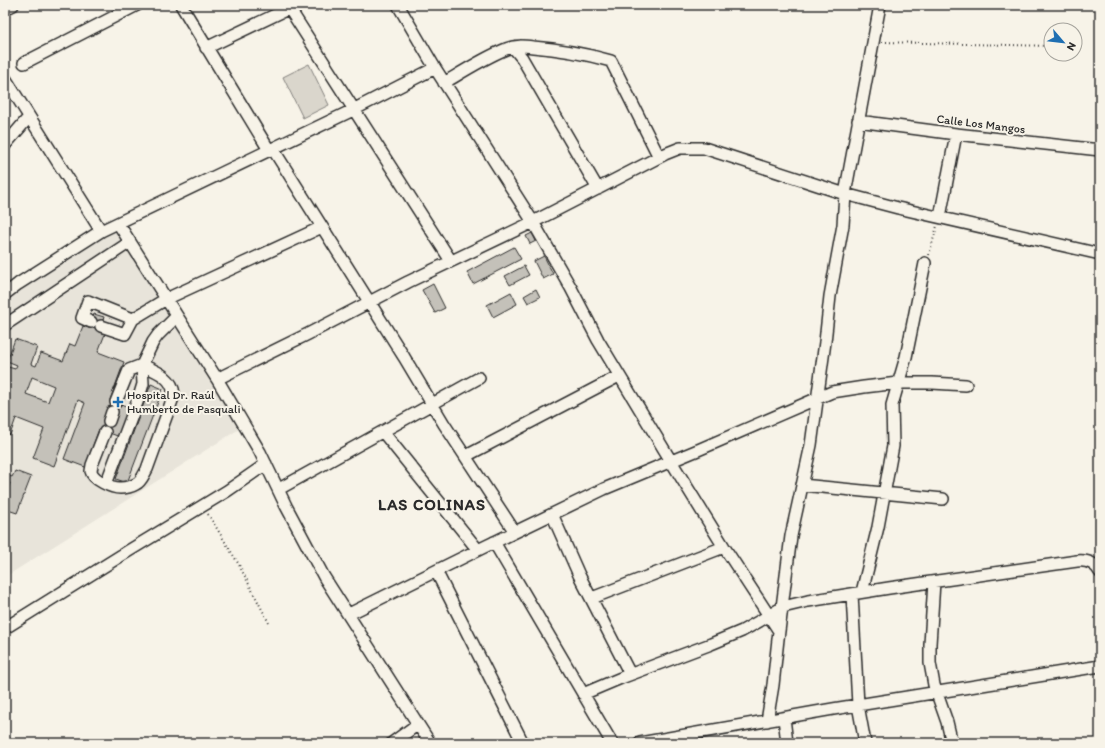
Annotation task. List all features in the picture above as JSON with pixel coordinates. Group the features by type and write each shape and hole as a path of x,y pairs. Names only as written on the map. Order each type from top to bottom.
{"street":[{"path":"5,9 13,5"},
{"path":"24,63 137,5"},
{"path":"181,5 206,48 322,227 515,532"},
{"path":"398,5 444,83 533,222 571,288 598,340 670,461 779,631"},
{"path":"767,721 773,685 791,536 811,445 826,342 830,296 843,225 845,194 880,5"},
{"path":"206,48 293,7 353,110 451,261"},
{"path":"444,83 482,61 506,49 517,46 554,48 611,61 659,157"},
{"path":"513,47 522,58 598,189"},
{"path":"5,294 18,284 102,231 353,110 435,68"},
{"path":"5,78 102,231"},
{"path":"5,145 29,117"},
{"name":"Calle Los Mangos","path":"858,121 956,134 1100,150"},
{"path":"940,217 956,134"},
{"path":"217,378 308,334 451,261 533,222 659,157 680,148 704,148 845,194 1100,254"},
{"path":"118,223 217,378 260,452 324,577 430,743"},
{"path":"133,319 88,302 82,318 124,334 133,319 166,299 322,227"},
{"path":"5,325 130,242"},
{"path":"865,743 858,705 857,593 878,527 893,446 892,405 908,350 925,263"},
{"path":"106,484 143,384 142,365 158,334 177,316"},
{"path":"105,432 91,471 98,480 113,487 130,487 137,484 147,469 174,395 174,390 171,383 165,377 142,365 129,370 113,412"},
{"path":"466,456 619,376"},
{"path":"279,490 479,378"},
{"path":"349,614 604,489 832,392 898,383 966,385"},
{"path":"383,432 478,550"},
{"path":"5,628 227,491 266,464"},
{"path":"802,485 943,499"},
{"path":"552,514 579,574 630,674"},
{"path":"494,542 612,743"},
{"path":"592,598 724,546"},
{"path":"583,694 630,674 742,631 783,607 808,601 1077,561 1091,563 1096,566 1100,572"},
{"path":"436,571 523,743"},
{"path":"934,582 930,663 934,685 947,722 952,743"},
{"path":"640,743 858,705 1100,666"},
{"path":"784,718 787,743"},
{"path":"392,743 418,724"}],"path":[{"path":"873,42 1043,46"},
{"path":"925,263 930,252 940,217"},
{"path":"203,506 238,563 270,625"}],"shaded area":[{"path":"309,64 329,105 303,118 283,77"},
{"name":"Hospital Dr. Raúl Humberto de Pasquali","path":"118,223 244,426 5,577 5,294"}],"building":[{"path":"532,233 536,241 530,244 526,236"},
{"path":"514,247 521,259 473,284 467,272"},
{"path":"544,256 553,274 543,279 534,261"},
{"path":"524,266 529,275 510,285 505,276"},
{"path":"433,284 445,308 435,313 422,290"},
{"path":"536,289 540,297 528,303 524,296"},
{"path":"511,292 517,304 493,317 487,305"},
{"path":"94,314 104,317 99,332 105,334 98,352 124,362 110,400 131,408 120,437 99,429 85,467 64,459 85,403 78,400 54,466 33,458 44,429 16,418 10,435 5,433 5,427 8,419 5,418 5,392 8,388 5,387 5,366 15,369 17,365 7,361 15,339 37,347 31,364 36,366 41,353 63,361 70,344 75,346 83,326 89,328","holes":["32,377 54,386 48,402 26,394"]},
{"path":"151,384 163,389 127,483 116,479"},
{"path":"15,471 31,477 17,513 5,509 5,496 10,483 8,482 10,476 12,477"}],"place":[{"name":"Hospital Dr. Raúl Humberto de Pasquali","path":"118,402"}],"district":[{"name":"LAS COLINAS","path":"432,504"}]}
